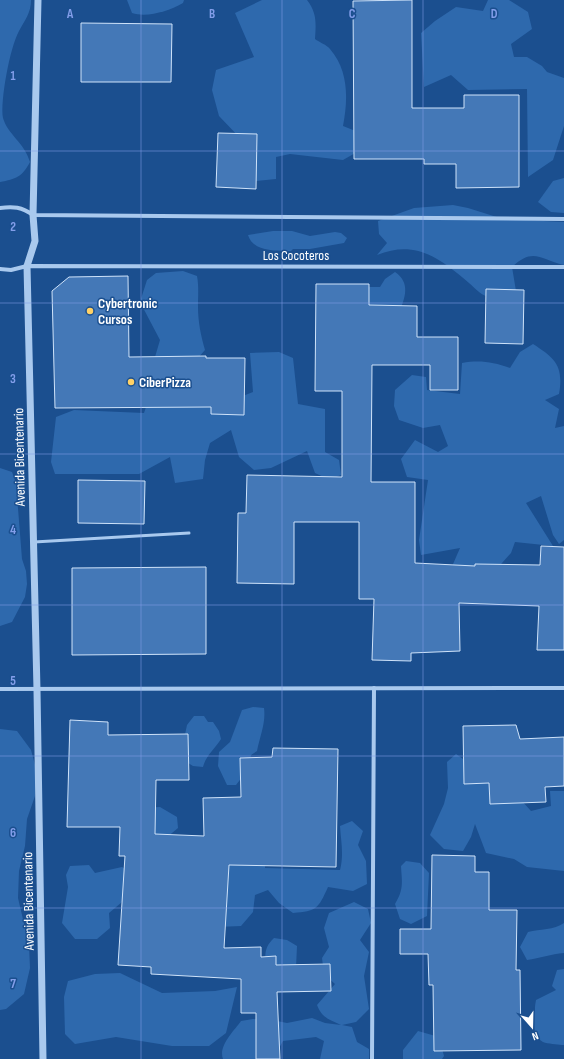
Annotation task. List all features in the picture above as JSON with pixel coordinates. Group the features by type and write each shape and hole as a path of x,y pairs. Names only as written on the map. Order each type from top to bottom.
{"street":[{"name":"Avenida Bicentenario","path":"38,0 33,215 35,241 27,266 37,690 43,1059"},
{"path":"0,208 13,206 25,208 33,215 564,219"},
{"name":"Los Cocoteros","path":"0,269 11,270 27,266 564,267"},
{"path":"372,1059 374,688"},
{"path":"0,689 564,688"}],"lane":[{"path":"34,542 189,532"}],"shaded area":[{"path":"0,0 31,0 31,5 29,13 19,31 12,49 4,87 2,110 5,124 24,149 30,162 24,171 18,176 10,180 0,182"},
{"path":"127,0 184,0 183,3 171,9 144,15 132,13"},
{"path":"262,0 307,0 313,9 315,18 315,39 330,49 341,67 344,76 346,86 346,106 343,126 363,134 364,148 343,160 290,154 276,157 276,179 256,181 241,139 219,116 212,90 216,70 254,57 235,13"},
{"path":"488,0 509,0 528,12 532,29 511,44 514,57 527,57 542,66 547,72 564,78 564,126 553,160 528,177 527,89 468,90 451,75 424,87 421,33 435,21 456,7 483,11"},
{"path":"564,178 564,213 551,212 538,202 553,181"},
{"path":"453,205 503,219 564,222 564,265 537,256 526,257 512,267 516,291 501,296 488,297 482,294 448,266 427,254 416,250 404,249 377,255 387,243 379,234 378,221 414,208"},
{"path":"273,231 292,231 310,236 335,232 341,233 347,238 344,243 310,249 279,251 260,248 251,241 248,235"},
{"path":"183,271 197,276 199,318 205,350 191,366 168,367 155,357 160,340 140,302 147,280 156,273"},
{"path":"395,272 400,276 405,286 405,296 399,313 367,314 367,287 380,287 385,279"},
{"path":"533,344 552,359 559,370 560,376 559,394 545,400 559,409 555,428 564,426 564,540 559,544 553,535 541,496 526,503 553,546 515,542 511,553 494,572 450,571 460,548 421,555 419,540 428,480 407,477 401,459 415,440 438,452 448,446 440,425 423,428 399,420 394,406 395,390 412,375 426,377 427,390 460,394 462,363 486,362 510,368 520,352"},
{"path":"279,352 293,358 298,404 325,409 325,452 339,460 341,475 330,480 315,473 307,451 271,468 254,470 239,457 231,430 210,443 205,460 203,479 175,483 170,457 139,474 55,474 51,462 56,417 74,410 144,413 151,392 235,399 253,392 250,353"},
{"path":"0,468 12,472 16,483 22,559 26,571 27,584 25,597 12,622 0,626"},
{"path":"253,707 264,708 263,724 257,751 251,755 249,768 236,785 227,785 218,766 219,752 230,742 242,710"},
{"path":"194,716 204,716 208,722 213,722 219,731 221,739 208,756 203,767 193,766 180,758 187,725"},
{"path":"0,729 17,731 31,750 37,772 35,796 27,819 25,846 19,871 18,898 29,945 30,968 24,994 6,1009 0,1010"},
{"path":"456,754 521,800 531,811 551,806 550,791 564,791 564,871 527,867 514,859 486,853 475,824 471,837 463,851 444,849 430,835 444,804 448,788 447,762"},
{"path":"160,807 177,817 178,828 166,838 150,838 139,808"},
{"path":"352,821 363,831 358,845 366,861 367,884 353,891 328,887 322,900 316,908 293,913 279,903 268,890 255,895 253,912 241,926 217,927 213,861 266,855 265,868 340,870 342,853 340,826"},
{"path":"406,861 420,863 429,873 427,916 411,924 400,919 395,904 401,890 401,866"},
{"path":"89,865 95,873 122,867 133,873 135,891 109,913 110,928 97,939 75,939 62,923 68,887 66,875 70,866"},
{"path":"354,902 368,909 371,923 360,940 369,952 364,976 369,1009 356,1022 342,1025 352,1027 357,1042 369,1049 369,1059 320,1059 324,1041 316,1037 283,1041 273,1059 223,1059 222,1054 225,1044 241,1021 253,1019 272,1020 287,1023 312,1018 325,1023 341,1025 324,1016 317,1005 335,984 324,974 322,958 329,947 324,928 329,913"},
{"path":"564,923 564,953 527,960 520,947 528,932 551,928"},
{"path":"274,938 287,940 297,946 296,968 268,976 265,956 267,947"},
{"path":"564,969 564,1045 545,1043 539,1038 534,1029 536,1000 556,990 552,986 557,970"},
{"path":"120,973 162,993 215,991 237,987 226,1033 209,1046 172,1046 116,1037 75,1044 65,1034 64,997 68,981 95,974"},
{"path":"418,1031 439,1037 444,1056 442,1059 403,1059 403,1050"}],"building":[{"path":"412,0 412,108 464,108 464,95 519,95 519,187 456,188 456,164 424,164 424,159 354,159 353,1"},
{"path":"81,23 172,24 171,82 81,82"},
{"path":"218,133 257,134 256,189 216,187"},
{"path":"128,276 129,357 206,356 206,358 245,358 244,415 211,414 211,407 55,408 52,291 69,277"},
{"path":"316,284 369,284 369,305 417,306 417,337 458,337 458,390 430,390 430,365 372,365 371,482 415,482 415,563 475,566 475,564 540,565 541,546 564,547 564,650 537,650 539,606 459,603 460,651 411,653 411,661 372,660 374,599 359,599 359,522 294,522 294,584 237,583 238,513 246,513 247,475 342,477 342,391 315,391"},
{"path":"486,289 524,290 523,344 485,343"},
{"path":"78,480 145,481 144,524 78,523"},
{"path":"206,567 206,654 72,655 72,568"},
{"path":"70,720 108,722 108,735 188,734 189,780 156,780 155,834 204,836 203,798 241,797 240,758 272,757 273,748 338,749 336,867 229,865 224,948 261,947 261,957 276,956 276,965 330,964 331,991 277,992 280,1059 256,1059 256,1013 241,1013 241,979 151,974 151,967 118,965 125,856 119,856 120,827 67,827"},
{"path":"516,725 520,739 564,737 564,786 545,787 546,802 490,804 489,783 464,784 463,726"},
{"path":"432,855 475,856 475,872 489,872 489,910 517,910 516,970 520,970 521,1050 434,1051 433,985 429,985 428,954 400,954 400,929 431,929"}],"place":[{"name":"Cybertronic Cursos","path":"90,311"},
{"name":"CiberPizza","path":"131,382"}]}
